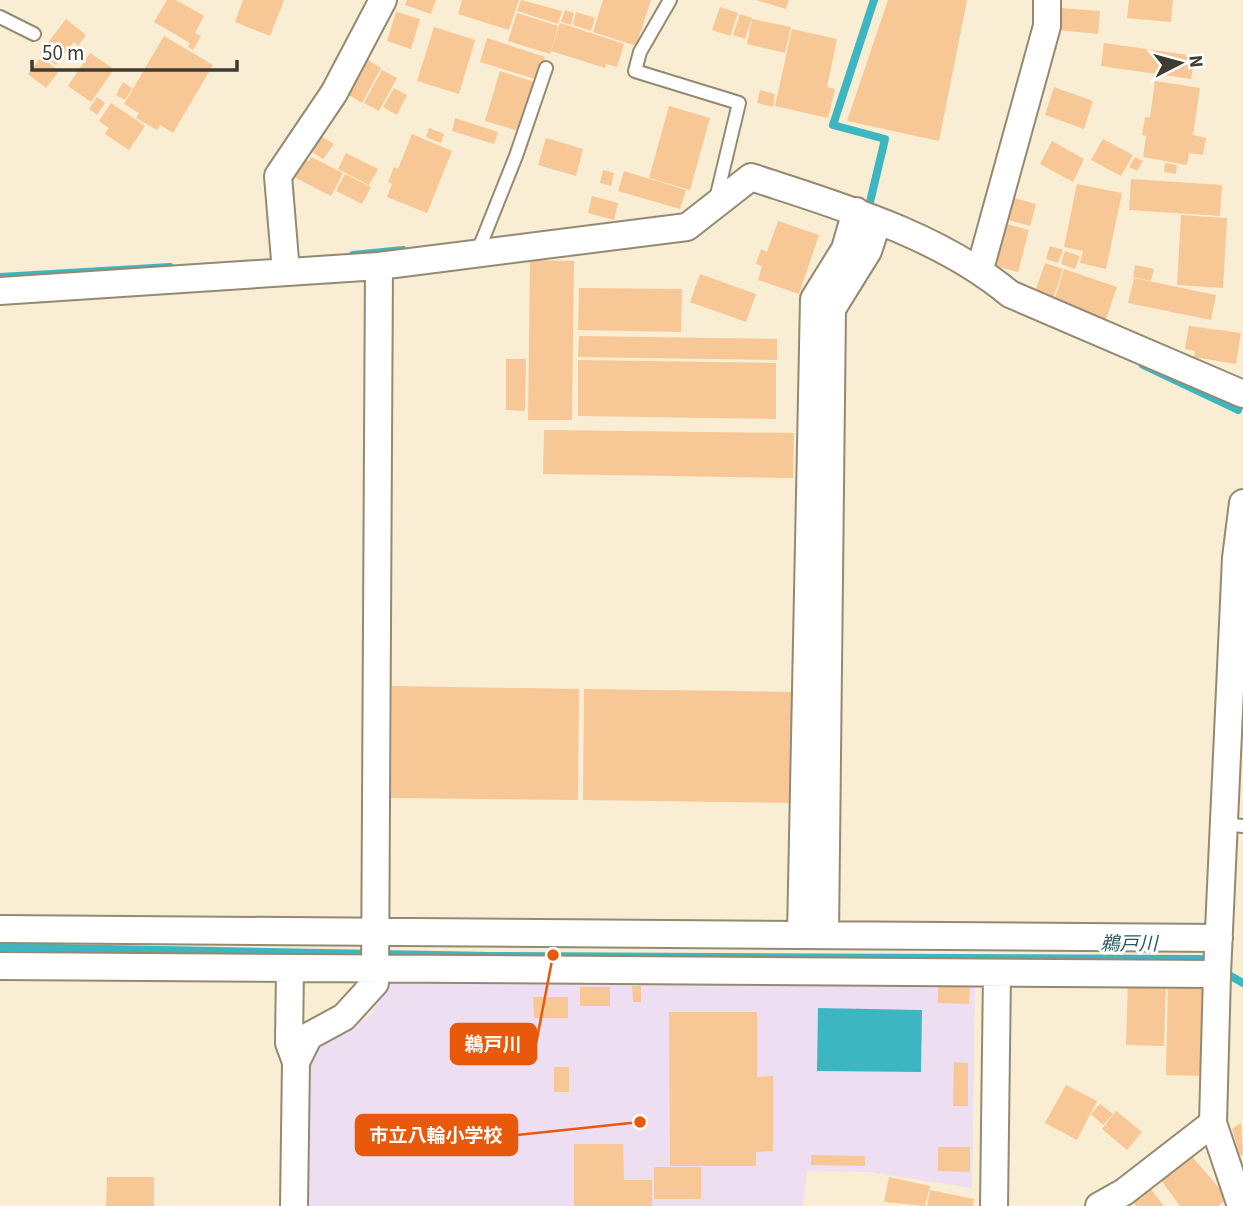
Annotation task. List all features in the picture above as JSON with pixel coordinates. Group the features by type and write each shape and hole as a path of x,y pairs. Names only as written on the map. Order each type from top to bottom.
{"street":[{"path":"980,269 1047,26 1047,0"},
{"path":"286,272 278,176 334,93 376,3"},
{"path":"0,291 379,266 478,251 687,227 751,177 867,216 980,269 1010,294 1243,394"},
{"path":"813,935 814,299 867,216"},
{"path":"296,1062 309,1037 344,1017 375,984 379,266"},
{"path":"1241,1206 1213,1124 1218,954 1233,825 1236,558 1243,503"},
{"path":"0,929 375,950 997,972 1218,954"},
{"path":"0,966 290,968 375,950 813,935 1218,954"},
{"path":"290,968 289,1043 296,1062 294,1206"},
{"path":"994,1206 997,972"},
{"path":"1100,1206 1125,1192 1213,1124"}],"lane":[{"path":"670,0 640,52 635,71 739,103 715,204"},
{"path":"0,17 34,34"},
{"path":"478,251 547,68"}],"shaded area":[{"path":"975,982 972,1188 869,1172 807,1171 803,1206 306,1206 307,1074 315,1054 329,1040 371,1015 386,983"}],"water":[{"path":"818,1008 922,1010 921,1072 817,1071"}],"building":[{"path":"167,0 176,0 204,16 195,33 201,36 193,50 188,47 190,43 154,22"},
{"path":"243,0 284,0 270,36 235,22"},
{"path":"407,0 436,0 431,14 405,5"},
{"path":"462,0 519,0 509,30 458,14"},
{"path":"521,0 562,11 558,24 517,11"},
{"path":"603,0 651,0 636,46 593,32"},
{"path":"756,0 789,0 786,9"},
{"path":"888,0 967,0 939,141 847,121"},
{"path":"1129,0 1173,0 1171,22 1127,18"},
{"path":"720,7 738,13 730,36 712,30"},
{"path":"1060,8 1100,11 1098,34 1058,30"},
{"path":"565,10 574,13 571,25 561,22"},
{"path":"396,12 420,19 411,49 387,41"},
{"path":"576,12 595,18 591,31 573,25"},
{"path":"517,13 558,26 550,54 508,41"},
{"path":"740,14 752,18 745,39 733,35"},
{"path":"66,19 86,35 78,46 74,42 56,65 40,53"},
{"path":"752,19 791,27 785,53 747,44"},
{"path":"560,23 624,44 617,67 606,64 605,68 551,51"},
{"path":"434,27 475,40 459,94 417,81"},
{"path":"792,29 837,39 827,87 835,89 828,118 775,106"},
{"path":"164,36 213,65 173,133 160,125 157,130 136,118 139,113 124,104"},
{"path":"487,38 545,57 538,80 480,62"},
{"path":"1104,43 1195,56 1191,79 1101,66"},
{"path":"90,53 114,69 91,102 68,86"},
{"path":"41,57 59,71 46,88 28,74"},
{"path":"368,60 381,68 362,103 349,95"},
{"path":"382,70 397,78 379,111 364,103"},
{"path":"500,71 534,82 519,131 485,121"},
{"path":"1155,81 1200,88 1193,135 1206,138 1203,155 1189,153 1187,165 1143,157 1146,136 1142,135 1145,117 1150,117"},
{"path":"123,82 132,88 125,100 116,95"},
{"path":"1054,87 1093,101 1084,129 1045,115"},
{"path":"394,88 407,95 397,115 383,107"},
{"path":"760,90 775,94 773,107 757,103"},
{"path":"97,97 105,103 97,115 89,109"},
{"path":"111,103 145,126 129,150 105,134 109,128 99,121"},
{"path":"669,106 710,118 690,190 649,178"},
{"path":"455,118 498,132 494,144 452,131"},
{"path":"429,128 444,134 441,143 426,137"},
{"path":"412,134 452,151 427,213 387,197 392,184 388,182 394,167 398,169"},
{"path":"321,136 334,144 323,159 311,151"},
{"path":"546,138 583,149 576,176 538,165"},
{"path":"1103,139 1133,155 1121,176 1091,160"},
{"path":"1052,141 1084,159 1073,182 1040,164"},
{"path":"346,153 378,169 369,185 338,169"},
{"path":"311,157 343,173 331,196 294,177 303,158 309,161"},
{"path":"1135,157 1143,161 1137,171 1129,167"},
{"path":"1165,163 1177,165 1176,174 1164,172"},
{"path":"603,170 614,173 611,186 600,183"},
{"path":"624,171 686,190 680,209 618,191"},
{"path":"345,174 371,187 362,204 336,191"},
{"path":"1131,179 1222,185 1220,216 1129,210"},
{"path":"1077,184 1122,193 1106,269 1080,263 1083,251 1064,247"},
{"path":"592,196 618,203 614,220 588,213"},
{"path":"1011,197 1036,204 1030,226 1005,219"},
{"path":"1181,215 1227,218 1223,288 1177,285"},
{"path":"778,221 819,235 799,294 758,280 762,266 756,264 761,249 767,252"},
{"path":"1007,224 1029,230 1018,272 995,266"},
{"path":"1050,246 1063,250 1058,263 1046,259"},
{"path":"1065,251 1080,256 1075,269 1061,264"},
{"path":"530,260 574,261 572,420 528,420"},
{"path":"1045,263 1063,269 1053,298 1035,292"},
{"path":"1135,265 1154,269 1151,281 1133,277"},
{"path":"1064,269 1117,287 1105,322 1053,304"},
{"path":"700,274 756,294 746,322 690,302"},
{"path":"1134,278 1216,295 1211,320 1128,303"},
{"path":"579,288 682,289 681,332 578,330"},
{"path":"1189,326 1241,333 1236,364 1194,357 1195,351 1185,349"},
{"path":"579,336 777,339 777,360 578,357"},
{"path":"506,359 526,359 525,411 506,410"},
{"path":"578,360 776,363 776,419 578,416"},
{"path":"544,430 794,433 793,478 543,474"},
{"path":"392,686 579,689 578,800 391,798"},
{"path":"584,689 795,692 794,803 583,800"},
{"path":"1128,981 1166,982 1164,1046 1126,1045"},
{"path":"1168,982 1205,982 1203,1076 1166,1075"},
{"path":"632,986 641,986 641,1002 633,1002"},
{"path":"580,987 610,987 610,1006 580,1006"},
{"path":"938,987 970,987 969,1004 938,1003"},
{"path":"533,997 568,997 568,1018 534,1018"},
{"path":"669,1012 757,1012 757,1077 773,1076 773,1151 756,1152 756,1166 670,1166"},
{"path":"954,1062 968,1063 968,1106 953,1106"},
{"path":"554,1067 569,1067 569,1092 554,1092"},
{"path":"1066,1085 1097,1101 1077,1140 1045,1123"},
{"path":"1100,1104 1113,1114 1103,1125 1091,1114"},
{"path":"1116,1111 1142,1132 1127,1150 1102,1129"},
{"path":"1241,1123 1243,1154 1240,1156 1232,1129"},
{"path":"574,1144 623,1144 624,1180 652,1180 652,1206 574,1206"},
{"path":"938,1147 970,1147 970,1172 938,1171"},
{"path":"1187,1151 1228,1198 1218,1206 1180,1206 1158,1176"},
{"path":"811,1155 865,1156 865,1166 811,1165"},
{"path":"654,1167 701,1167 701,1199 654,1199"},
{"path":"107,1177 154,1177 154,1206 106,1206"},
{"path":"889,1177 930,1186 925,1206 884,1202"},
{"path":"1146,1183 1164,1206 1136,1206 1129,1197"},
{"path":"930,1190 974,1199 973,1206 927,1206"}],"waterway":[{"path":"870,202 885,139 833,125 874,0"},
{"path":"353,255 403,250"},
{"path":"0,277 170,267"},
{"path":"1143,365 1238,410"},
{"name":"鵜戸川","path":"0,947 492,956 1201,959 1243,983"}],"place":[{"name":"鵜戸川","path":"553,955"},
{"name":"市立八輪小学校","path":"640,1122"}]}
